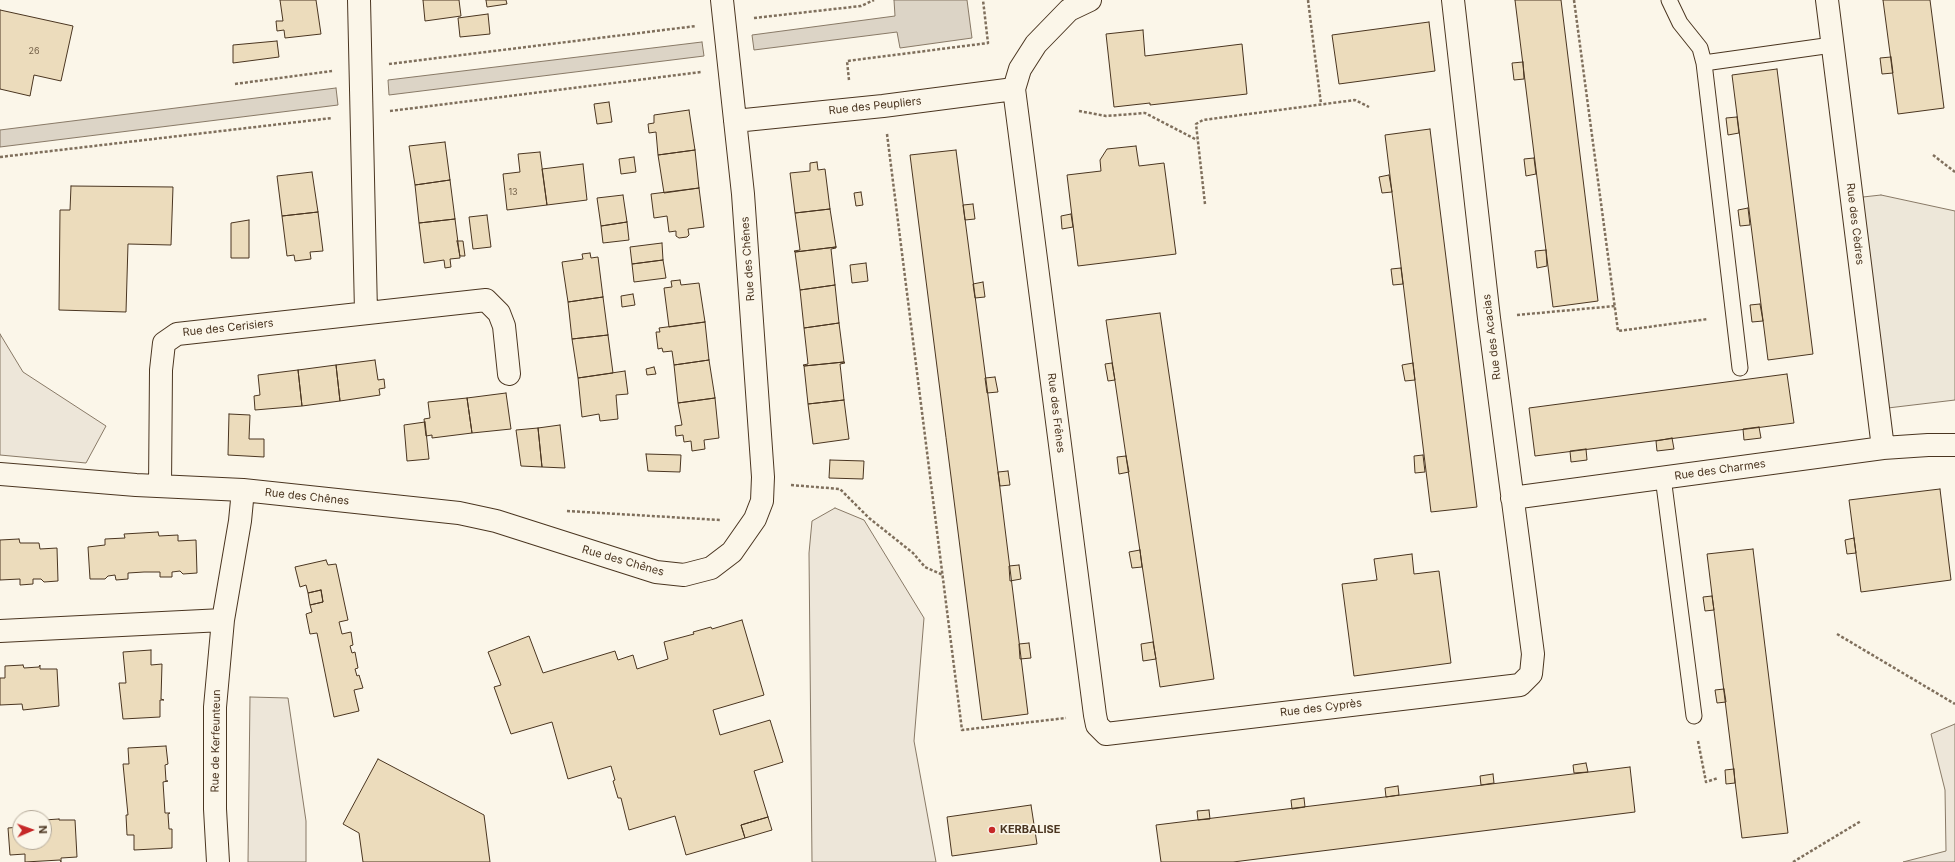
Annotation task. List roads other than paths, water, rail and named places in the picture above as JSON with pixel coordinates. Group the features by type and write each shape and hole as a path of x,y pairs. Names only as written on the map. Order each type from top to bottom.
{"street":[{"path":"359,0 360,115 366,312"},
{"name":"Rue des Chênes","path":"0,474 160,486 243,490 459,513 496,521 643,568 672,574 695,574 711,568 732,552 755,519 762,500 763,484 744,202 722,0"},
{"path":"1014,89 1020,69 1036,44 1069,10 1090,0"},
{"name":"Rue des Acacias","path":"1453,0 1489,318 1533,654 1531,674"},
{"name":"Rue des Cèdres","path":"1827,0 1883,448"},
{"name":"Rue des Peupliers","path":"735,121 883,106 1014,89"},
{"name":"Rue des Frênes","path":"1014,89 1095,715 1097,725 1106,734"},
{"name":"Rue des Cerisiers","path":"160,486 161,370 164,343 177,334 486,300 499,313 504,326 509,374"},
{"name":"Rue des Charmes","path":"1512,498 1883,448 1928,444 1955,446"},
{"name":"Rue de Kerfeunteun","path":"218,862 214,743 215,707 223,620 239,528 243,490"},
{"path":"0,631 223,620"},
{"name":"Rue des Cyprès","path":"1106,734 1520,685 1531,674"}],"lane":[{"path":"1669,0 1680,23 1700,48 1704,63 1740,368"},
{"path":"1704,63 1832,45"},
{"path":"1663,477 1694,716"}],"place":[{"name":"KERBALISE","path":"992,830"}]}
